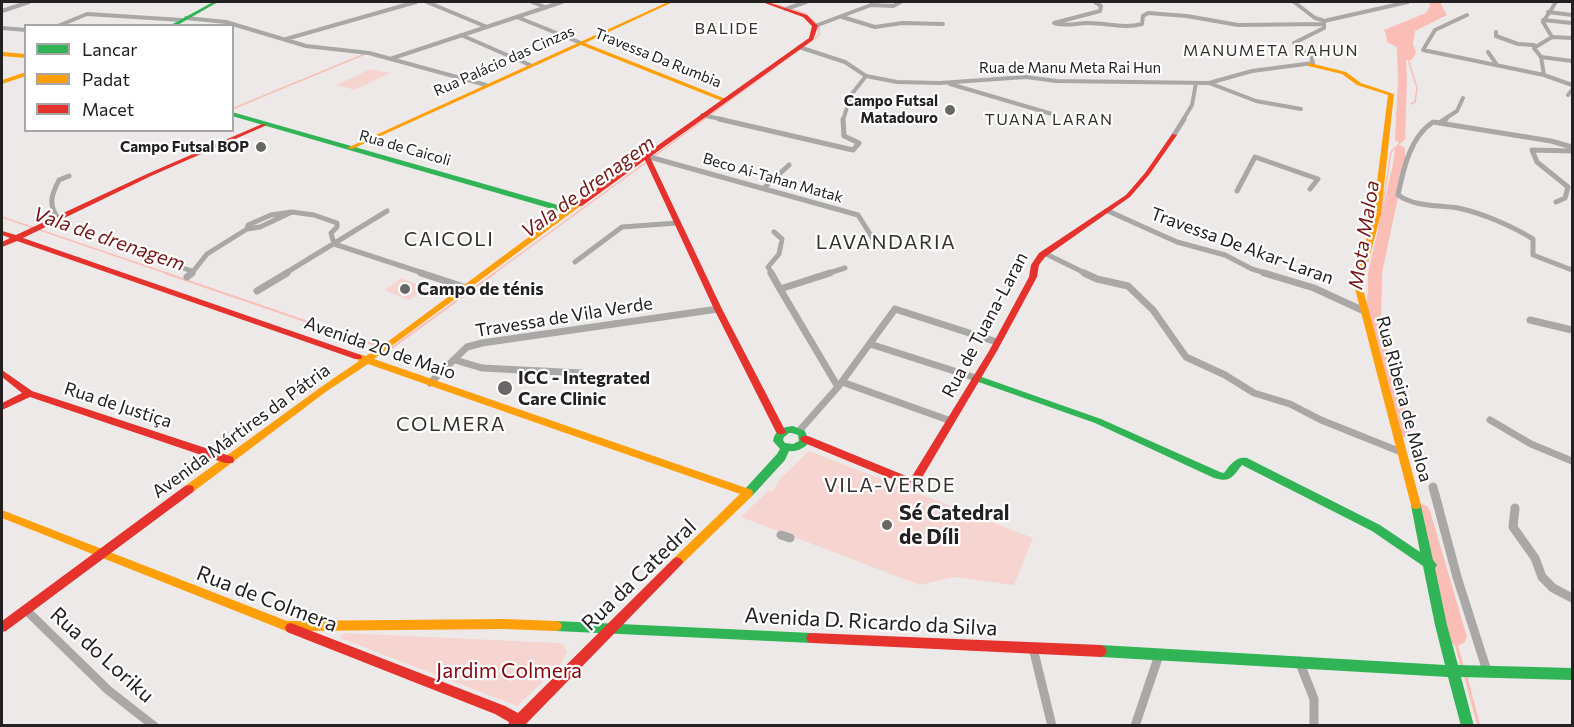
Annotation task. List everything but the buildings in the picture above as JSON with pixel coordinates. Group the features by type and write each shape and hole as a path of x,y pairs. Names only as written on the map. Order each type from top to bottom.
{"street":[{"path":"2,11 29,2"},
{"path":"175,24 216,2"},
{"path":"284,40 416,2"},
{"path":"427,2 487,27"},
{"path":"532,2 545,7"},
{"path":"390,59 562,2"},
{"name":"Rua Palácio das Cinzas","path":"350,148 671,2"},
{"path":"764,2 789,8 819,25 871,5 893,6 901,2"},
{"path":"789,8 806,2"},
{"path":"1095,2 1101,6 1100,11 1066,18 1054,23 1064,26 1086,22 1132,26 1142,24 1143,16 1148,13 1186,16 1238,25 1324,22 1408,2"},
{"path":"1294,2 1324,22"},
{"path":"1543,20 1556,2"},
{"path":"1548,12 1572,15"},
{"path":"63,24 87,14 232,24"},
{"path":"1467,15 1435,30 1423,50 1544,75 1572,85"},
{"path":"517,17 581,43"},
{"path":"842,17 876,27 902,23 943,24"},
{"path":"1543,20 1572,23"},
{"path":"1543,20 1552,37"},
{"path":"1310,64 1314,63 1313,59 1294,43 1323,28 1324,22"},
{"path":"234,24 306,46 355,50 486,85"},
{"name":"Avenida Mártires da Pátria","path":"2,627 569,211 702,115 803,48 819,25"},
{"path":"2,28 24,30"},
{"path":"1496,32 1496,36 1510,42 1534,45 1552,37 1572,38"},
{"path":"461,35 530,65"},
{"name":"Travessa Da Rumbia","path":"581,43 724,100"},
{"path":"1534,45 1541,57 1544,75"},
{"name":"Rua de Manu Meta Rai Hun","path":"803,48 845,62 866,76 897,82 945,82 1026,77 1056,81 1209,83 1251,71 1310,64"},
{"path":"1488,52 1497,65"},
{"path":"2,54 24,56"},
{"path":"1541,57 1572,61"},
{"name":"Rua Ribeira de Maloa","path":"1310,64 1344,72 1359,84 1391,94 1377,214 1358,285 1431,565 1441,625 1458,671 1468,726"},
{"path":"2,82 24,75"},
{"path":"702,115 853,150 859,143 844,136 843,123 852,92 866,76"},
{"path":"945,82 1052,114"},
{"name":"Rua de Tuana-Laran","path":"802,435 913,483 997,342 1033,277 1035,265 1044,253 1108,211 1133,190 1174,135 1192,105 1196,83"},
{"path":"1209,83 1256,101 1301,109"},
{"path":"1568,95 1572,90"},
{"path":"1441,122 1457,111 1463,98"},
{"name":"Rua de Caicoli","path":"234,115 569,211"},
{"path":"1572,149 1551,141 1441,122 1429,123 1408,157 1398,195 1411,201 1464,210 1524,233 1533,239 1533,255 1572,270"},
{"path":"2,245 264,125"},
{"path":"317,139 362,139 375,136"},
{"path":"1556,202 1565,198 1568,187 1546,171 1532,155 1532,150 1572,149"},
{"path":"646,156 718,309 781,432 778,441 786,448 798,447 802,435 895,309 997,342"},
{"name":"Beco Ai-Tahan Matak","path":"646,156 858,215 863,220 867,236 877,245"},
{"path":"1237,191 1255,157 1318,179 1310,189"},
{"path":"764,188 789,165"},
{"path":"57,218 51,209 51,196 59,180 69,176"},
{"path":"187,277 194,266 222,244 247,229 248,225 281,211 323,217 337,223 338,227 331,233 334,244"},
{"path":"257,291 387,211"},
{"name":"Travessa De Akar-Laran","path":"1108,211 1177,242 1225,255 1252,269 1314,288 1364,311"},
{"path":"575,262 622,227 677,223"},
{"path":"774,232 781,236 782,244 778,250 779,254 768,267 840,384 951,421"},
{"name":"Avenida 20 de Maio","path":"2,233 748,493"},
{"path":"334,244 467,288"},
{"path":"1044,253 1097,279 1128,286 1153,310 1186,357 1225,375 1254,393 1290,404 1321,420 1401,452"},
{"path":"156,259 192,271"},
{"path":"780,289 845,268"},
{"name":"Travessa de Vila Verde","path":"430,383 467,347 482,343 718,309"},
{"path":"1530,320 1572,330"},
{"path":"870,344 1098,421 1218,475 1226,477 1239,462 1243,461 1376,528 1431,565"},
{"path":"455,360 482,368 582,373"},
{"name":"Rua de Justiça","path":"2,373 29,393 229,460"},
{"path":"2,406 29,393"},
{"path":"1490,420 1531,444 1572,461"},
{"path":"781,432 786,430 802,435"},
{"name":"Rua da Catedral","path":"520,724 609,629 748,493 781,457 786,448"},
{"path":"1433,487 1485,671 1572,674"},
{"path":"1515,508 1513,527 1535,558 1542,577 1553,588 1572,598"},
{"name":"Rua de Colmera","path":"2,514 500,710 520,724"},
{"name":"Rua do Loriku","path":"26,610 108,690 154,726"},
{"name":"Avenida D. Ricardo da Silva","path":"287,626 504,624 1299,660 1485,671"},
{"path":"1033,648 1052,726"},
{"path":"1135,726 1159,655"},
{"path":"1299,660 1314,699 1314,726"}],"green space":[{"path":"370,69 390,73 355,90 336,85"},
{"name":"Campo de ténis","path":"402,278 427,289 409,300 384,290"},
{"path":"809,451 1033,538 1014,585 954,577 920,585 741,517 769,490 773,491 780,479"},
{"name":"Jardim Colmera","path":"344,633 558,643 564,645 567,652 559,667 517,706 340,638"}],"shaded area":[{"path":"1429,2 1440,2 1447,15 1415,31 1413,44 1416,52 1412,60 1405,60 1384,30 1426,13 1430,6"}],"waterway":[{"name":"Vala de drenagem","path":"653,157 819,35 819,26 806,14 768,2"},
{"name":"Mota Maloa","path":"1389,36 1390,40 1401,46 1403,81 1400,140"},
{"path":"234,108 365,54"},
{"path":"1408,59 1417,88 1415,102 1411,104"},
{"path":"1372,274 1391,152 1405,138 1404,134"},
{"name":"Mota Maloa","path":"1400,148 1399,164 1375,273 1374,331 1396,395 1402,433"},
{"name":"Vala de drenagem","path":"493,274 648,161"},
{"name":"Vala de drenagem","path":"2,217 169,274"},
{"name":"Vala de drenagem","path":"165,273 381,347"},
{"name":"Vala de drenagem","path":"386,349 389,350 495,273"},
{"path":"1367,307 1372,273"},
{"name":"Mota Maloa","path":"1421,511 1457,637"},
{"name":"Mota Maloa","path":"1435,564 1462,666"},
{"path":"1465,674 1479,726"}],"traffic: fast":[{"path":"175,24 216,2"},
{"path":"234,115 569,211"},
{"path":"976,378 1098,421 1218,475 1226,477 1239,462 1243,461 1376,528 1431,565"},
{"path":"793,429 802,433 804,442 794,448 782,446 778,441 779,435 786,430 793,429"},
{"path":"748,493 781,457 786,448"},
{"path":"1416,505 1441,625 1468,726"},
{"path":"556,626 812,638"},
{"path":"1101,651 1452,671 1572,674"}],"traffic: slow":[{"path":"350,148 671,2"},
{"path":"581,43 724,100"},
{"path":"2,54 24,56"},
{"path":"1310,65 1344,73 1359,84 1391,94 1377,214 1358,285 1416,505"},
{"path":"2,82 24,75"},
{"path":"189,489 579,204"},
{"path":"358,357 748,493 677,562"},
{"path":"2,514 291,628"},
{"path":"287,626 504,624 556,626"}],"traffic: jam":[{"path":"579,204 811,39 815,26 805,16 764,2"},
{"path":"2,245 149,175 264,125"},
{"path":"805,439 913,483 993,351 1033,277 1035,265 1042,255 1128,196 1147,174 1174,135"},
{"path":"646,156 718,309 781,432"},
{"path":"2,233 358,357"},
{"path":"2,373 29,393 229,460"},
{"path":"2,407 29,393"},
{"path":"2,627 189,489"},
{"path":"514,726 677,562"},
{"path":"291,628 500,710 519,720"},
{"path":"812,638 1101,651"}],"place":[{"name":"Campo Futsal Matadouro","path":"950,110"},
{"name":"Campo Futsal BOP","path":"261,147"},
{"name":"Campo de ténis","path":"405,289"},
{"name":"ICC - Integrated Care Clinic","path":"505,388"},
{"name":"Sé Catedral de Díli","path":"887,525"}],"district":[{"name":"BALIDE","path":"727,29"},
{"name":"MANUMETA RAHUN","path":"1271,51"},
{"name":"TUANA LARAN","path":"1049,120"},
{"name":"CAICOLI","path":"449,239"},
{"name":"LAVANDARIA","path":"886,242"},
{"name":"COLMERA","path":"451,424"},
{"name":"VILA-VERDE","path":"890,485"}]}
